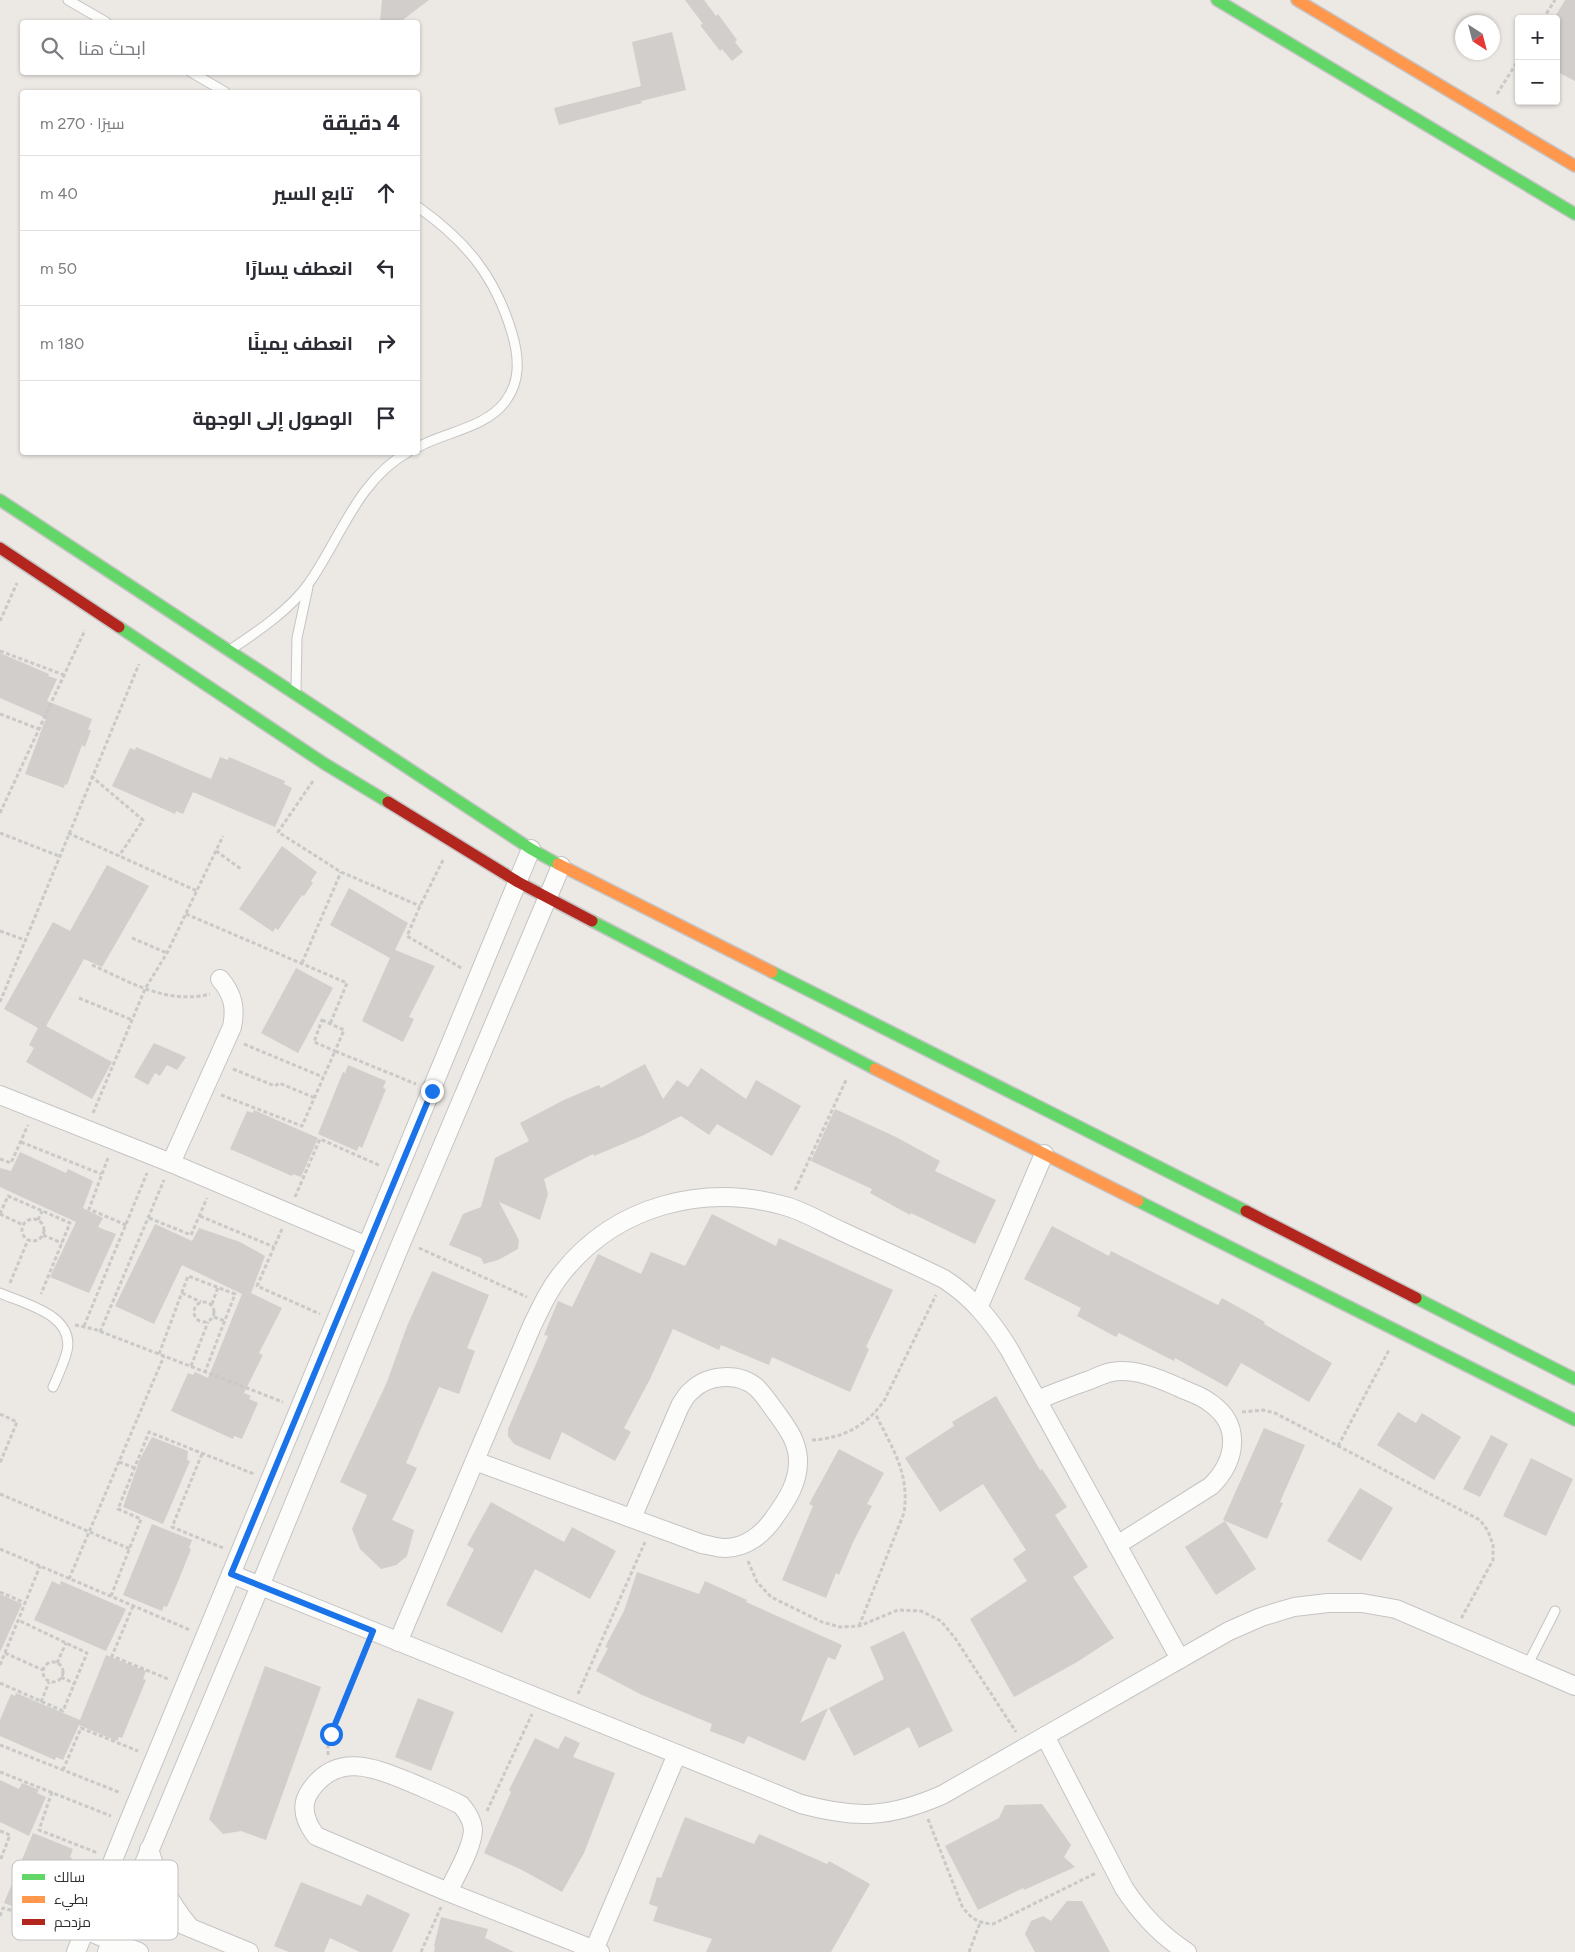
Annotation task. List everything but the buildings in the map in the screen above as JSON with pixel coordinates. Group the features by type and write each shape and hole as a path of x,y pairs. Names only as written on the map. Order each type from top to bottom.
{"street":[{"path":"1217,0 1575,214"},
{"path":"1297,0 1575,166"},
{"path":"0,500 531,848 562,866 1051,1111 1575,1379"},
{"path":"0,548 325,764 518,882 856,1059 1575,1420"},
{"path":"114,1860 531,848"},
{"path":"145,1860 402,1241 562,866"},
{"path":"171,1163 227,1037 234,1016 234,1006 224,983"},
{"path":"0,1095 154,1156 367,1246"},
{"path":"979,1306 1044,1154"},
{"path":"398,1642 542,1303 562,1273 588,1246 617,1225 650,1209 685,1199 722,1196 758,1199 788,1207 944,1279 960,1289 979,1306 996,1326 1180,1659"},
{"path":"1037,1400 1112,1372 1140,1373 1167,1382 1208,1401 1226,1419 1231,1433 1232,1448 1229,1462 1222,1475 1211,1486 1117,1545"},
{"path":"475,1460 702,1544 725,1548 747,1543 765,1530 788,1499 797,1473 798,1459 794,1438 767,1399 756,1387 742,1379 726,1377 707,1380 691,1390 680,1406 632,1518"},
{"path":"231,1574 801,1804 831,1813 862,1815 885,1813 922,1804 942,1795 1229,1631 1261,1617 1294,1607 1328,1603 1362,1603 1396,1609 1528,1664 1575,1686"},
{"path":"1045,1736 1124,1888 1154,1927 1186,1952"},
{"path":"448,1892 471,1841 473,1828 469,1815 461,1805 398,1778 364,1766 348,1766 332,1771 318,1779 307,1795 304,1810 307,1824 316,1836 448,1892 597,1951 677,1754"},
{"path":"149,1849 152,1860"},
{"path":"178,1911 191,1928"},
{"path":"178,1922 249,1952"},
{"path":"76,1952 81,1940"},
{"path":"109,1946 138,1952"}],"lane":[{"path":"68,0 103,20"},
{"path":"196,75 222,90"},
{"path":"420,210 456,238 475,259 492,283 504,308 518,354 518,371 513,388 504,402 492,414 478,423 432,439 420,446"},
{"path":"230,650 272,620 308,584 358,500 379,475 404,455"},
{"path":"296,694 297,638 308,584"},
{"path":"2,1295 36,1309 57,1320 62,1326 66,1334 67,1351 54,1387"},
{"path":"1528,1664 1555,1611"}],"path":[{"path":"1546,15 1555,0"},
{"path":"1486,112 1518,60"},
{"path":"0,621 26,565"},
{"path":"0,813 95,611"},
{"path":"0,1002 91,776 147,645"},
{"path":"0,651 64,675"},
{"path":"0,714 39,729"},
{"path":"325,764 278,832 341,872 420,906"},
{"path":"91,776 143,820 119,856"},
{"path":"0,833 59,856"},
{"path":"68,833 197,891"},
{"path":"86,1129 145,989 167,953 223,836"},
{"path":"453,842 420,906 407,936 478,978"},
{"path":"216,851 240,868"},
{"path":"302,964 341,872"},
{"path":"186,914 347,983 330,1024"},
{"path":"0,931 25,940"},
{"path":"132,938 167,953"},
{"path":"92,965 159,994 186,998 200,996 224,983"},
{"path":"79,998 132,1020"},
{"path":"204,1088 302,1126 323,1077 335,1051 344,1030 322,1020 314,1042 335,1051 432,1091"},
{"path":"227,1037 323,1077"},
{"path":"788,1207 856,1059"},
{"path":"216,1062 275,1086 279,1083 314,1098"},
{"path":"0,1160 11,1163 34,1108"},
{"path":"336,1322 257,1286 320,1139 398,1173"},
{"path":"115,1141 89,1209 126,1225"},
{"path":"21,1142 101,1174"},
{"path":"84,1326 154,1156"},
{"path":"100,1332 171,1163"},
{"path":"149,1218 191,1235 214,1182"},
{"path":"23,1225 0,1214 8,1196 70,1223 36,1309"},
{"path":"38,1220 42,1211"},
{"path":"200,1216 274,1247"},
{"path":"23,1225 29,1220 38,1220"},
{"path":"38,1220 43,1226 43,1235"},
{"path":"23,1225 23,1234 28,1240"},
{"path":"43,1235 62,1243"},
{"path":"28,1240 36,1240 43,1235"},
{"path":"2,1295 28,1240"},
{"path":"402,1241 542,1303"},
{"path":"159,1354 188,1276 218,1287 235,1294 205,1372"},
{"path":"794,1438 812,1440 838,1436 862,1425 875,1413 884,1401 944,1279"},
{"path":"191,1366 208,1322 214,1316 212,1304 218,1287"},
{"path":"182,1293 201,1302 212,1304"},
{"path":"201,1302 197,1304 194,1313 198,1321 208,1322"},
{"path":"214,1316 225,1321"},
{"path":"62,1326 84,1326 300,1409"},
{"path":"1338,1446 1398,1331"},
{"path":"69,1579 164,1356"},
{"path":"1226,1419 1237,1413 1250,1410 1263,1410 1275,1413 1480,1520 1494,1545 1494,1560 1453,1633"},
{"path":"859,1626 904,1513 906,1498 901,1468 875,1413"},
{"path":"0,1414 17,1422 2,1454 0,1463"},
{"path":"111,1596 142,1519 118,1508 149,1432 270,1481"},
{"path":"202,1454 172,1526 239,1555"},
{"path":"119,1462 135,1468"},
{"path":"0,1494 130,1549"},
{"path":"571,1711 652,1525"},
{"path":"747,1543 748,1564 757,1582 771,1597 822,1622 840,1627 859,1626 898,1610 921,1611 941,1621 955,1638 1026,1746"},
{"path":"0,1549 205,1637"},
{"path":"0,1665 40,1566"},
{"path":"0,1592 25,1603"},
{"path":"133,1606 112,1656 185,1686"},
{"path":"0,1683 63,1711 87,1653 18,1620"},
{"path":"332,1771 328,1759 328,1746 331,1734 373,1631"},
{"path":"57,1663 66,1643"},
{"path":"0,1647 43,1670"},
{"path":"49,1682 44,1677 43,1670 48,1663 57,1663"},
{"path":"49,1682 54,1682 61,1677 62,1669 57,1663"},
{"path":"61,1677 75,1684"},
{"path":"41,1702 49,1682"},
{"path":"473,1828 491,1804 539,1699"},
{"path":"63,1770 81,1728 155,1758"},
{"path":"0,1745 138,1800"},
{"path":"0,1772 128,1823"},
{"path":"52,1792 39,1830 114,1860"},
{"path":"922,1804 962,1906 969,1916 980,1923 993,1924 1112,1865"},
{"path":"0,1830 10,1835 0,1861"},
{"path":"421,1952 448,1892"},
{"path":"0,1916 4,1908 12,1910"},
{"path":"969,1952 980,1923"}],"traffic: fast":[{"path":"1217,0 1575,214"},
{"path":"0,500 531,849 558,864"},
{"path":"119,627 325,764 388,802"},
{"path":"592,921 875,1069"},
{"path":"772,972 1246,1211"},
{"path":"1138,1201 1575,1420"},
{"path":"1416,1298 1575,1379"}],"traffic: slow":[{"path":"1297,0 1575,166"},
{"path":"558,864 772,972"},
{"path":"875,1069 1138,1201"}],"traffic: jam":[{"path":"0,548 119,627"},
{"path":"388,802 518,882 592,921"},
{"path":"1246,1211 1416,1298"}],"route":[{"path":"331,1734 373,1631 231,1574 432,1091"}]}
